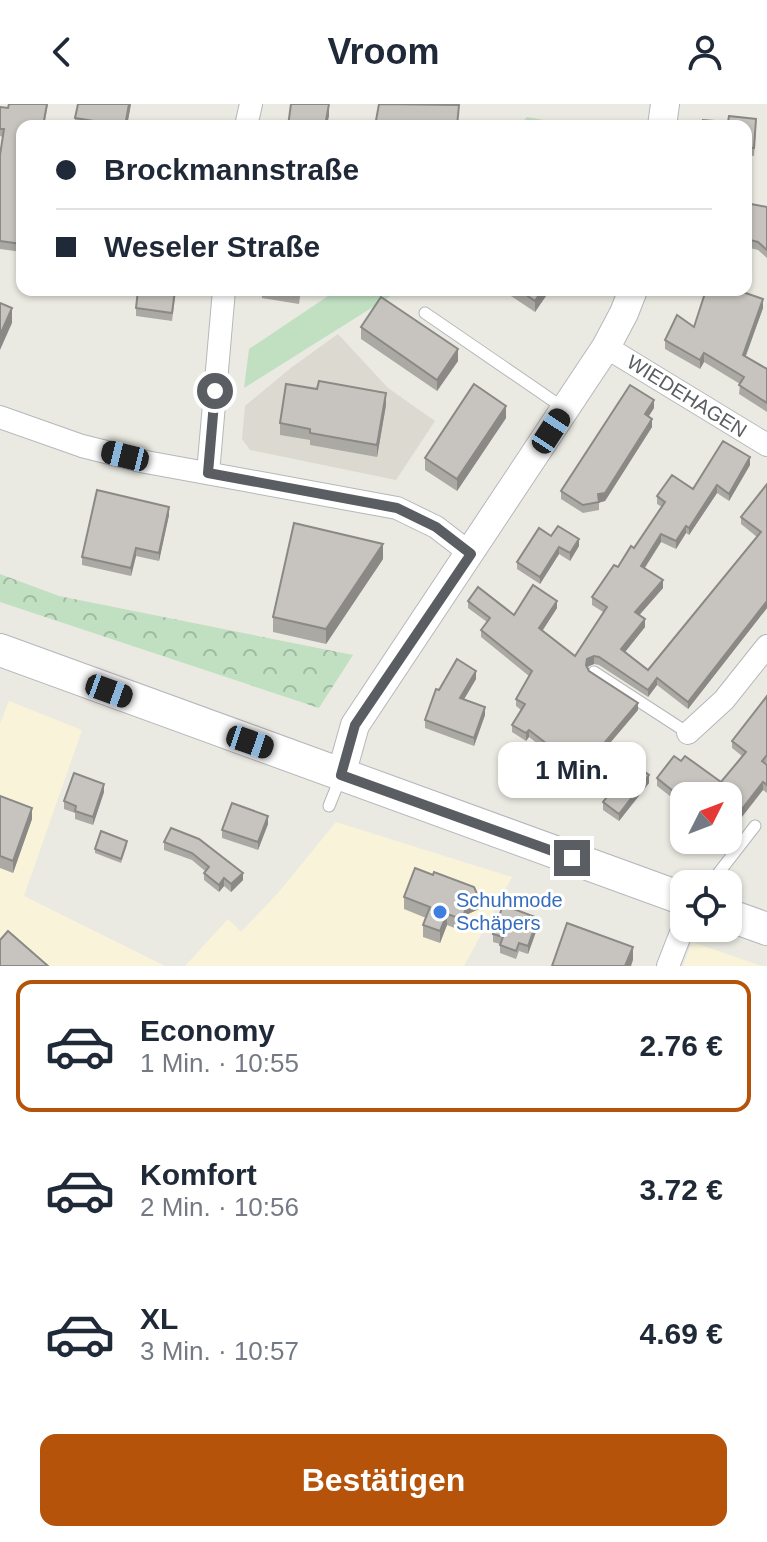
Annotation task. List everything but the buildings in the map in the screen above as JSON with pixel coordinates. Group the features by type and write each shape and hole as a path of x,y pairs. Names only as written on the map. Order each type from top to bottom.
{"main road":[{"path":"0,650 670,894"},
{"path":"742,920 767,929"}],"street":[{"path":"208,473 223,296"},
{"path":"341,775 355,725 606,347 631,296"},
{"name":"WIEDEHAGEN","path":"606,347 767,445"},
{"path":"0,417 82,446 146,462 397,508 436,527 471,554"},
{"path":"688,733 724,700 767,646"},
{"path":"668,966 677,942"}],"lane":[{"path":"425,313 565,409"},
{"path":"594,672 688,733"},
{"path":"329,806 341,775"},
{"path":"721,870 755,826"}],"shaded area":[{"path":"338,334 388,388 435,421 396,480 250,450 242,439 245,406"},
{"path":"9,701 82,730 24,896 165,966 0,966 0,724"},
{"path":"336,822 512,877 464,966 185,966 228,919 241,932 278,893"},
{"path":"692,942 762,966 683,966"}],"green space":[{"path":"328,296 390,296 244,388 249,349"},
{"path":"0,574 59,596 353,655 319,708 0,602"}],"place":[{"name":"Schuhmode Schäpers","path":"440,912"}],"route":[{"path":"215,391 208,473 397,508 436,527 471,554 355,725 341,775 572,858"}]}
